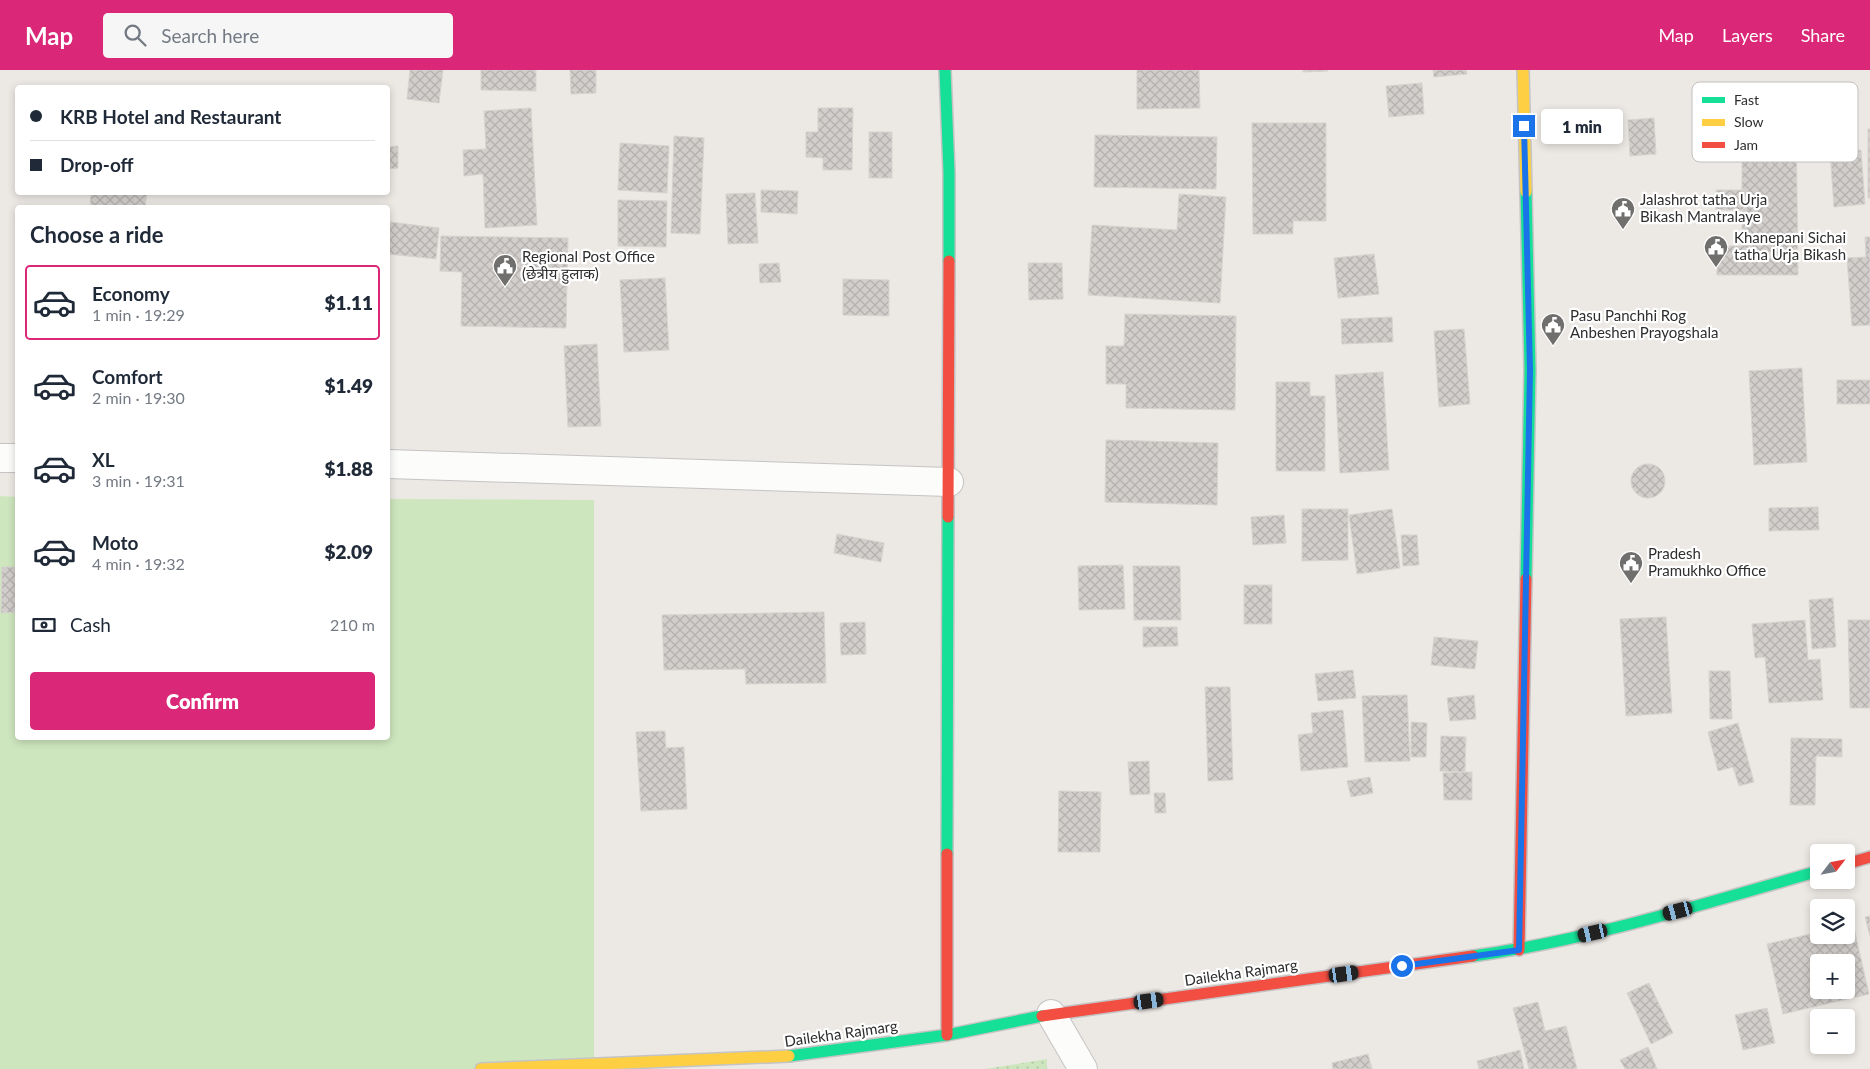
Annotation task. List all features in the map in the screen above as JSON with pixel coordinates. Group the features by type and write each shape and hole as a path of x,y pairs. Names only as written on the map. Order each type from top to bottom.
{"street":[{"path":"945,70 949,172 947,1035"},
{"path":"1519,950 1530,370 1523,70"},
{"path":"0,458 15,458"},
{"path":"390,464 949,482"},
{"path":"1855,861 1870,857"},
{"name":"Dailekha Rajmarg","path":"481,1069 785,1057 947,1035 1051,1014 1519,950 1620,926 1810,873"},
{"path":"1051,1014 1083,1069"}],"green space":[{"path":"0,496 15,497 15,740 390,740 390,499 594,500 594,1069 0,1069"},
{"path":"1047,1059 1047,1069 985,1069"}],"building":[{"path":"410,70 443,70 439,103 407,99"},
{"path":"481,70 536,70 536,91 481,90"},
{"path":"570,70 596,70 596,93 571,94"},
{"path":"1137,70 1199,70 1200,108 1137,109"},
{"path":"1303,70 1328,70 1328,71 1303,72"},
{"path":"1433,70 1466,70 1467,74 1434,77"},
{"path":"1422,83 1424,114 1389,117 1386,86"},
{"path":"531,108 537,225 485,228 483,174 464,176 463,150 486,149 484,111"},
{"path":"818,108 853,108 852,170 823,170 823,158 806,157 806,132 818,132"},
{"path":"1654,118 1656,154 1630,156 1628,120"},
{"path":"1252,123 1326,123 1326,221 1293,221 1293,234 1253,234"},
{"path":"1868,129 1870,129 1870,198 1868,198"},
{"path":"869,132 892,132 892,178 869,178"},
{"path":"1095,135 1217,137 1216,189 1094,187"},
{"path":"674,136 704,138 700,234 671,233"},
{"path":"620,143 669,146 667,193 618,190"},
{"path":"398,146 398,168 390,169 390,147"},
{"path":"1858,150 1861,150 1865,204 1834,207 1831,162 1858,162"},
{"path":"1742,162 1797,162 1798,275 1717,275 1717,246 1742,246 1742,210 1716,210 1716,190 1742,190"},
{"path":"761,190 798,191 797,214 761,212"},
{"path":"755,193 758,243 728,244 726,194"},
{"path":"1179,194 1226,197 1220,303 1088,295 1092,225 1177,230"},
{"path":"91,195 147,195 145,205 90,205"},
{"path":"618,200 667,201 666,247 618,246"},
{"path":"390,222 439,228 436,259 390,254"},
{"path":"441,236 568,238 566,328 461,326 462,272 440,271"},
{"path":"1865,237 1870,237 1870,325 1852,326 1847,258 1866,257"},
{"path":"1374,254 1379,294 1338,298 1334,258"},
{"path":"779,263 781,282 760,283 759,264"},
{"path":"1028,263 1062,263 1063,299 1029,300"},
{"path":"665,278 669,350 624,352 620,280"},
{"path":"843,279 889,280 889,316 843,315"},
{"path":"1125,314 1236,316 1235,410 1126,408 1126,384 1106,384 1106,346 1124,346"},
{"path":"1392,317 1393,342 1342,344 1341,319"},
{"path":"1464,329 1470,404 1439,407 1434,331"},
{"path":"597,344 601,426 568,427 564,346"},
{"path":"1802,368 1807,462 1754,465 1749,371"},
{"path":"1383,372 1389,470 1340,473 1335,375"},
{"path":"1837,380 1870,380 1870,404 1837,404"},
{"path":"1276,382 1310,382 1310,396 1325,396 1325,471 1276,471"},
{"path":"1106,440 1218,443 1217,505 1105,502"},
{"path":"1648,464 1655,465 1660,469 1664,474 1664,488 1660,493 1655,497 1648,498 1641,497 1636,493 1632,488 1631,481 1632,474 1636,469 1641,465"},
{"path":"1818,507 1819,530 1769,531 1769,508"},
{"path":"1302,509 1348,509 1348,560 1302,561"},
{"path":"1392,509 1400,568 1357,574 1349,515"},
{"path":"1284,515 1286,543 1253,545 1251,517"},
{"path":"837,534 884,543 881,562 834,553"},
{"path":"1401,535 1417,535 1419,565 1403,566"},
{"path":"1123,565 1125,609 1079,610 1078,566"},
{"path":"1133,566 1180,566 1181,620 1134,620"},
{"path":"2,567 15,567 15,612 1,613"},
{"path":"1244,585 1272,585 1272,624 1244,624"},
{"path":"1833,598 1836,647 1812,649 1809,600"},
{"path":"824,612 826,683 746,684 745,669 664,670 662,615"},
{"path":"1666,617 1672,713 1626,716 1620,619"},
{"path":"1805,620 1808,660 1820,659 1823,700 1769,703 1765,657 1755,658 1752,624"},
{"path":"1848,620 1870,620 1870,708 1850,708"},
{"path":"865,622 866,654 841,655 840,623"},
{"path":"1143,627 1177,627 1178,646 1143,647"},
{"path":"1434,637 1478,641 1475,669 1431,665"},
{"path":"1353,670 1356,698 1318,701 1315,674"},
{"path":"1709,671 1730,671 1732,719 1710,719"},
{"path":"1205,687 1230,687 1233,780 1208,781"},
{"path":"1407,695 1410,761 1365,762 1362,696"},
{"path":"1474,695 1476,719 1450,721 1447,698"},
{"path":"1343,710 1348,767 1301,771 1298,735 1313,733 1311,713"},
{"path":"1411,722 1427,723 1426,757 1411,757"},
{"path":"1738,723 1754,782 1739,786 1733,767 1718,771 1708,732"},
{"path":"665,731 666,748 684,747 687,809 641,811 636,732"},
{"path":"1441,736 1466,737 1465,772 1440,771"},
{"path":"1791,738 1842,739 1842,757 1816,756 1815,805 1790,805"},
{"path":"1149,761 1150,794 1130,795 1128,762"},
{"path":"1472,772 1472,800 1444,800 1443,773"},
{"path":"1370,777 1373,793 1351,797 1347,781"},
{"path":"1059,791 1101,792 1100,852 1058,852"},
{"path":"1154,793 1165,793 1166,813 1155,813"},
{"path":"1870,916 1870,936 1865,917"},
{"path":"1855,933 1869,994 1855,997 1855,954 1810,954 1810,999 1848,999 1783,1014 1767,944 1810,934 1810,944 1855,944"},
{"path":"1649,983 1673,1033 1651,1044 1627,993"},
{"path":"1538,1002 1545,1031 1566,1026 1577,1069 1529,1069 1513,1008"},
{"path":"1767,1008 1775,1043 1743,1050 1735,1015"},
{"path":"1648,1047 1657,1069 1625,1069 1620,1060"},
{"path":"1520,1050 1524,1069 1479,1069 1477,1061"},
{"path":"1368,1054 1372,1069 1333,1069 1332,1063"}],"traffic: fast":[{"path":"945,70 949,172 949,261"},
{"path":"1526,192 1530,370 1526,579"},
{"path":"947,854 948,517"},
{"path":"1473,956 1604,931 1810,874"},
{"path":"789,1056 947,1035 1042,1016"}],"traffic: slow":[{"path":"1523,70 1526,192"},
{"path":"481,1069 789,1056"}],"traffic: jam":[{"path":"948,517 949,261"},
{"path":"1519,950 1526,579"},
{"path":"947,854 947,1035"},
{"path":"1855,861 1870,857"},
{"path":"1042,1016 1473,956"}],"place":[{"name":"Jalashrot tatha Urja Bikash Mantralaye","path":"1623,230"},
{"name":"Khanepani Sichai tatha Urja Bikash","path":"1716,268"},
{"name":"Regional Post Office (छेत्रीय हुलाक)","path":"505,287"},
{"name":"Pasu Panchhi Rog Anbeshen Prayogshala","path":"1553,346"},
{"name":"Pradesh Pramukhko Office","path":"1631,584"}],"route":[{"path":"1402,966 1519,950 1530,370 1524,126"}]}
